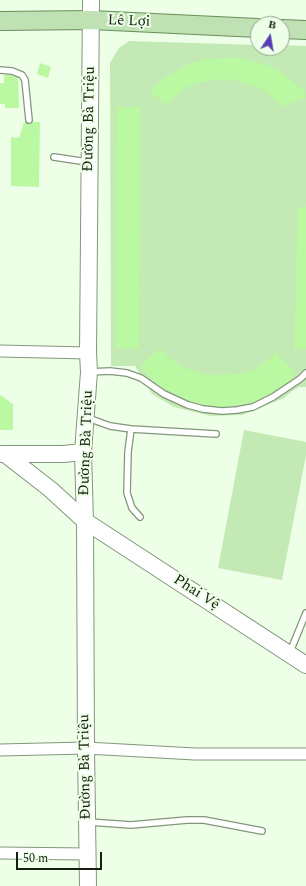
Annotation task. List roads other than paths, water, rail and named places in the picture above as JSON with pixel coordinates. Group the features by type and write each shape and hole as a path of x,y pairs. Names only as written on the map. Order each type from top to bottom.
{"main road":[{"name":"Đường Bà Triệu","path":"88,886 83,452 89,372 91,0"},
{"name":"Lê Lợi","path":"0,21 91,20 250,28"},
{"path":"290,29 306,30"},
{"path":"2,454 64,454 83,452"},
{"name":"Phai Vệ","path":"2,454 50,489 85,522 306,665"}],"street":[{"path":"0,351 88,354"},
{"path":"0,750 86,748 195,754 306,754"},
{"path":"0,853 88,854"}],"lane":[{"path":"0,70 12,71 22,75 25,80 29,120"},
{"path":"54,157 90,162"},
{"path":"89,372 110,371 127,373 141,378 164,394 188,405 202,409 222,411 252,407 273,397 300,379 306,373"},
{"path":"86,418 110,426 131,429 216,434"},
{"path":"131,429 128,452 127,493 132,508 140,517"},
{"path":"289,654 306,613"},
{"path":"87,822 131,825 204,820 262,831"}]}
